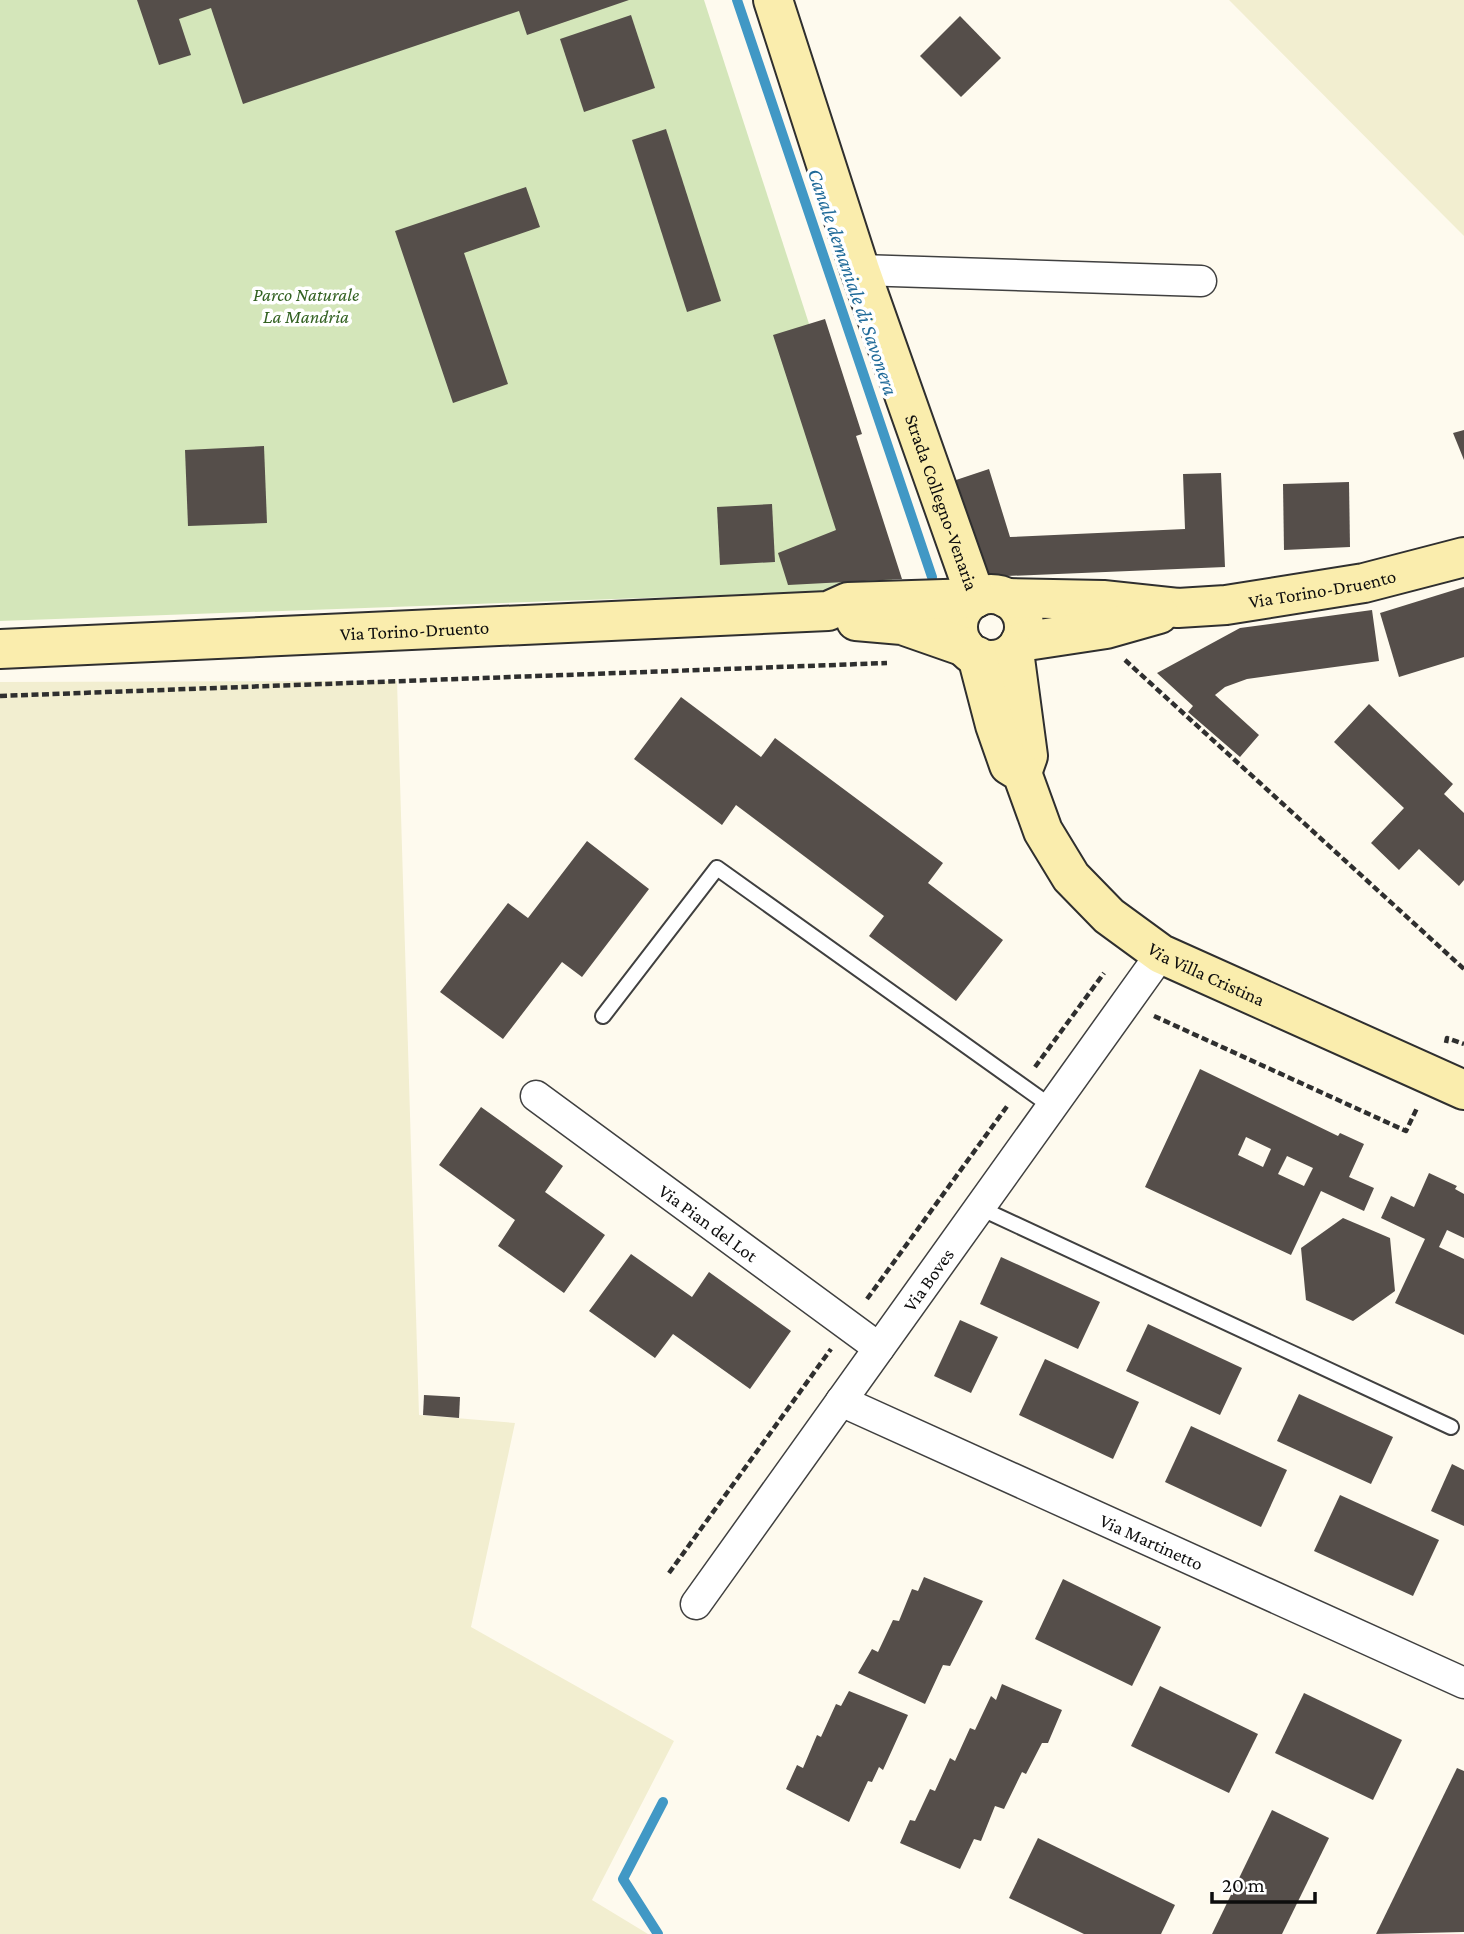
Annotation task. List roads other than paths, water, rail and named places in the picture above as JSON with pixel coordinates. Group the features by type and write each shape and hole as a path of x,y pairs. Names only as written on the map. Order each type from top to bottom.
{"street":[{"name":"Strada Collegno-Venaria","path":"773,0 856,258 991,598 1021,612 1024,622 994,649"},
{"path":"856,258 1201,282"},
{"name":"Via Torino-Druento","path":"0,649 828,611 848,602 991,598 1103,600 1178,608 1226,605 1364,583 1464,557"},
{"path":"991,598 967,605 959,625 994,649"},
{"name":"Via Torino-Druento","path":"828,611 847,621 902,625 994,649 1106,629 1178,608"},
{"name":"Via Villa Cristina","path":"994,649 1028,756 1022,773 1043,831 1071,877 1109,916 1161,954 1448,1083"},
{"name":"Via Boves","path":"696,1604 1161,954"},
{"name":"Via Pian del Lot","path":"536,1096 879,1348"},
{"name":"Via Martinetto","path":"841,1401 1464,1684"}],"lane":[{"path":"603,1016 717,868 1052,1107"},
{"path":"980,1208 1451,1427"}],"waterway":[{"name":"Canale demaniale di Savonera","path":"737,0 932,577"},
{"path":"658,1934 623,1879 663,1802"}],"park label":[{"name":"Parco Naturale La Mandria","path":"306,305"}]}
